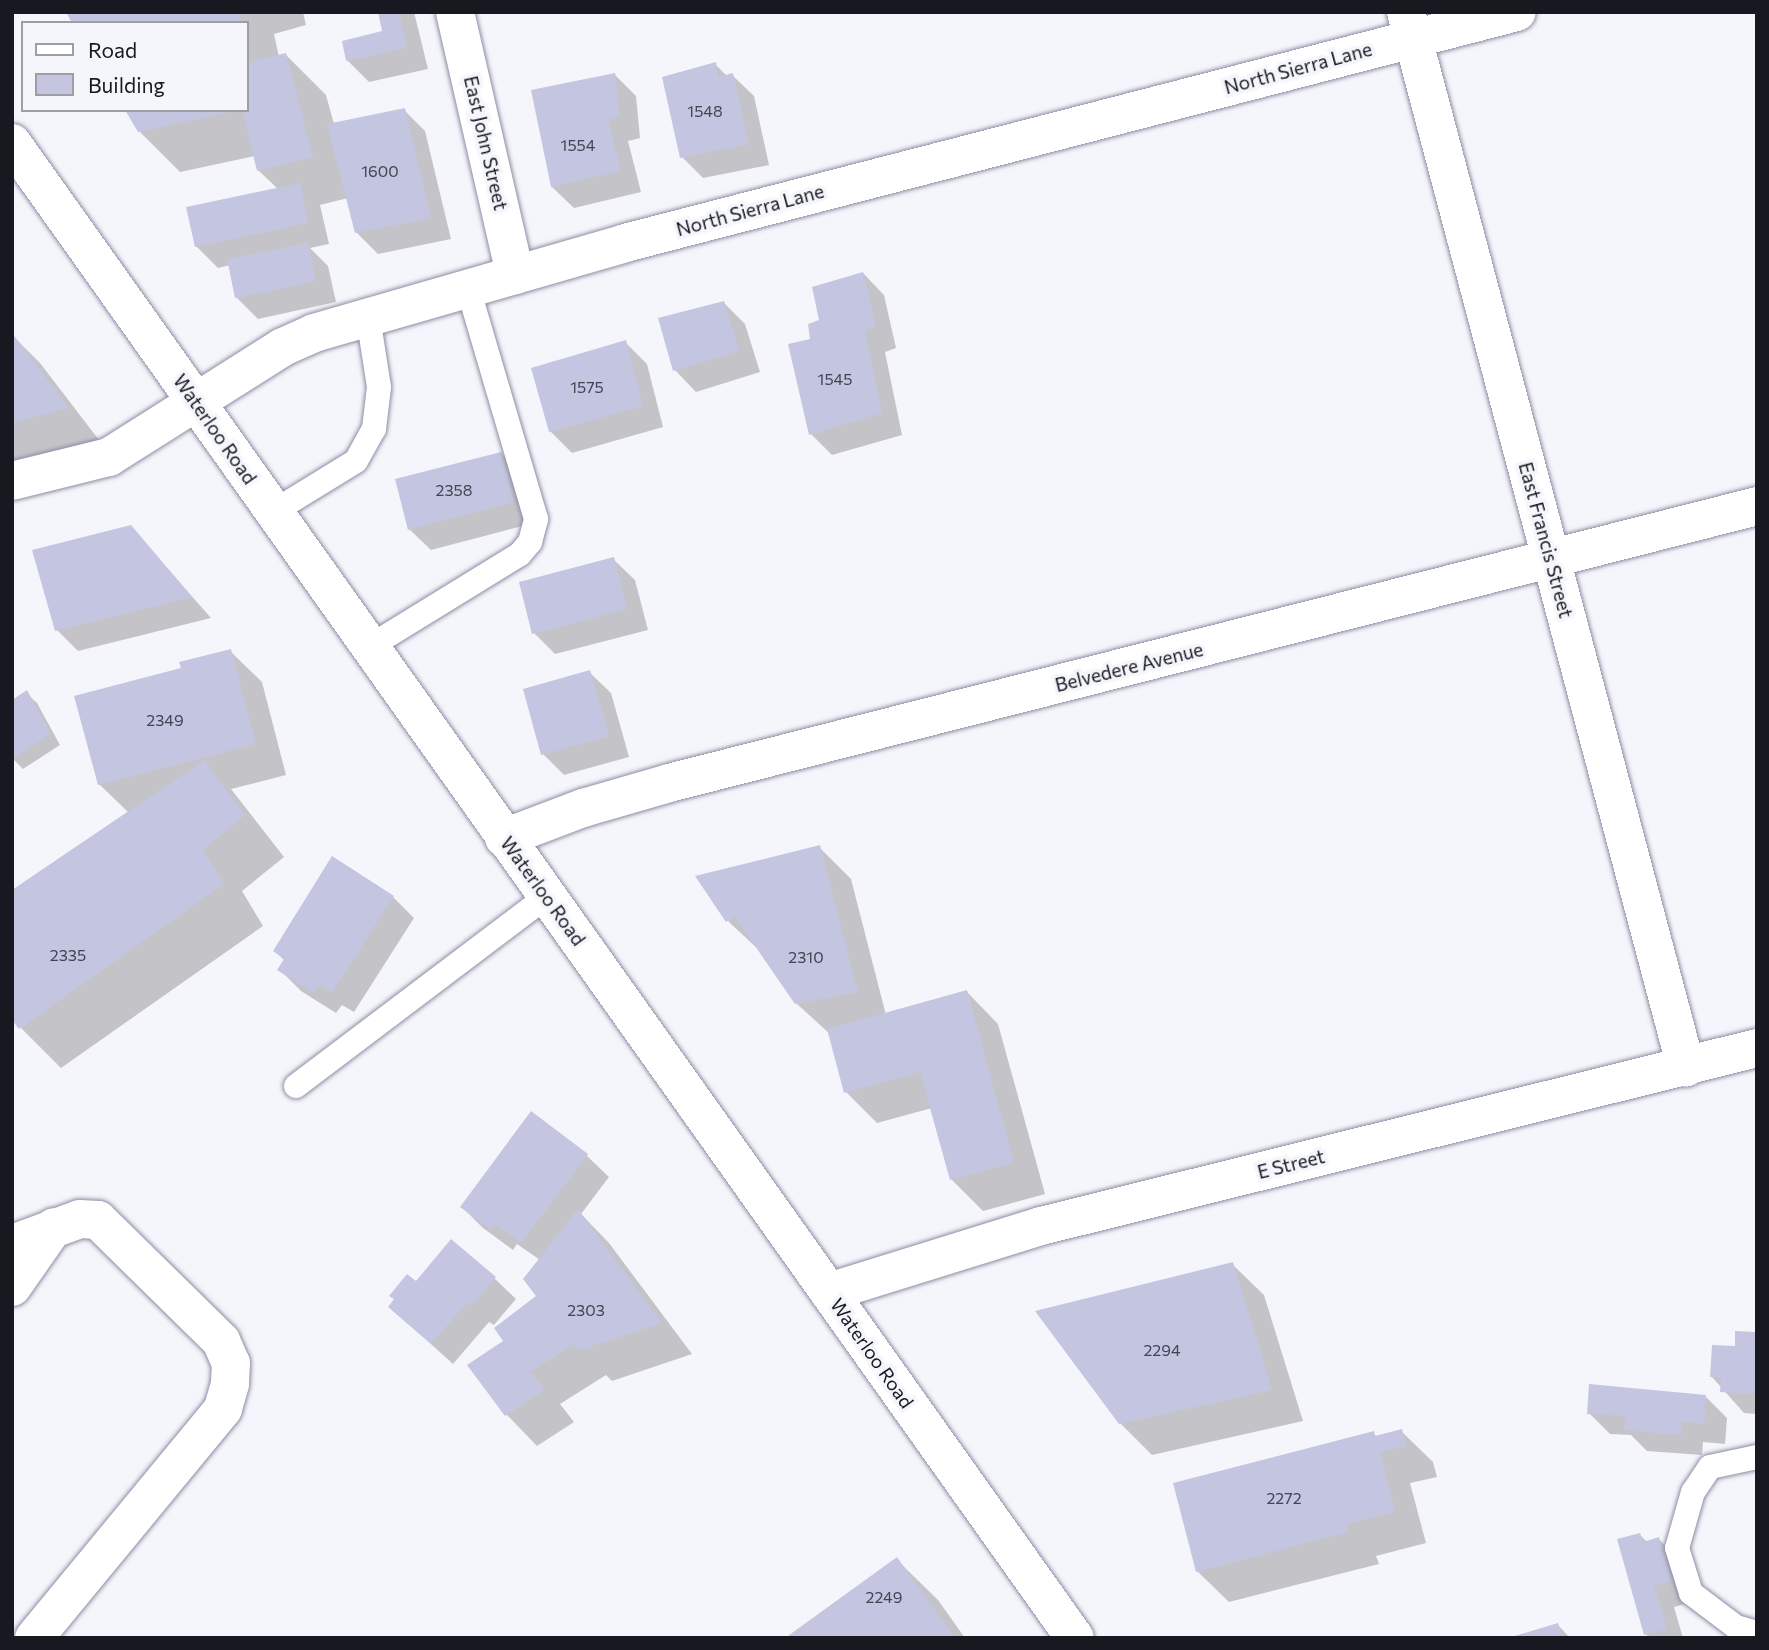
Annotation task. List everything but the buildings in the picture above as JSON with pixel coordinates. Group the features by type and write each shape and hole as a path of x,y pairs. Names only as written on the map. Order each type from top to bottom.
{"street":[{"name":"East John Street","path":"455,12 515,275"},
{"name":"North Sierra Lane","path":"12,481 109,457 283,347 314,332 1409,25 1517,12"},
{"name":"East Francis Street","path":"1409,25 1686,1067"},
{"name":"Waterloo Road","path":"12,143 1075,1638"},
{"name":"Belvedere Avenue","path":"504,838 583,808 669,783 1757,506"},
{"name":"E Street","path":"829,1292 1041,1226 1757,1048"},
{"path":"12,1244 80,1219 97,1220 221,1340 231,1363 230,1384 223,1409 34,1638"},
{"path":"12,1287 54,1227"}],"lane":[{"path":"369,647 520,554 530,542 536,519 468,288"},
{"path":"274,512 356,461 374,429 379,387 368,317"},
{"path":"296,1086 547,897"},
{"path":"1757,1457 1710,1467 1693,1492 1677,1548 1691,1593 1736,1627 1757,1633"}]}
